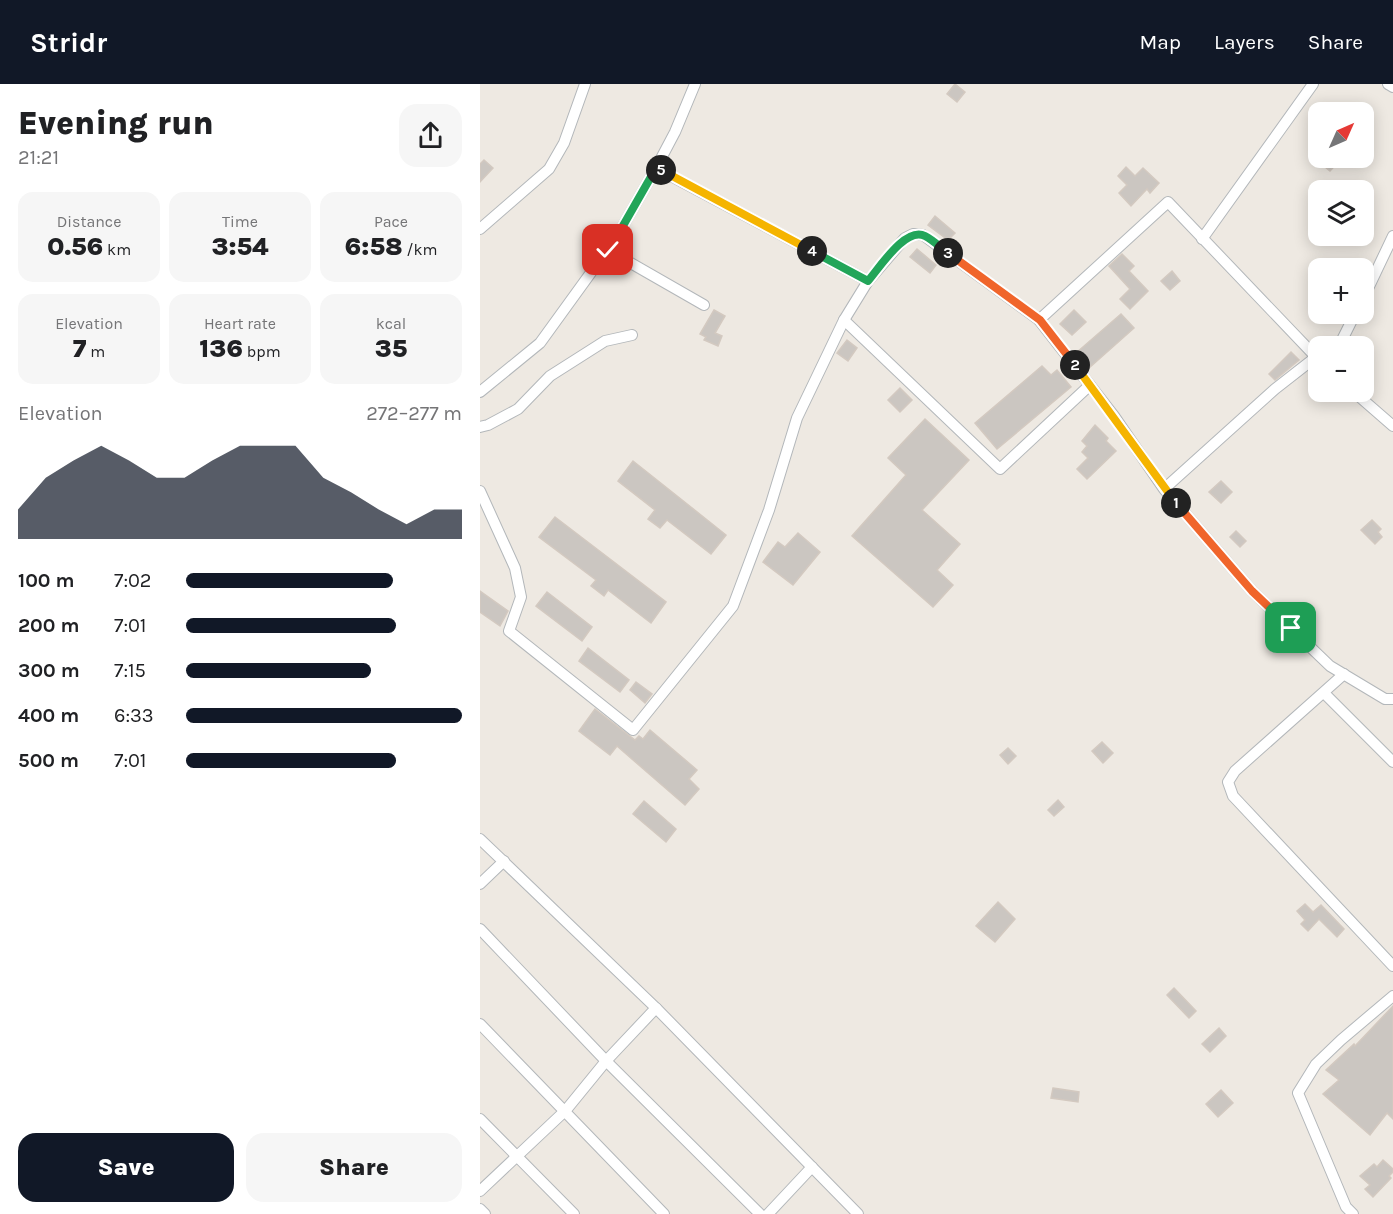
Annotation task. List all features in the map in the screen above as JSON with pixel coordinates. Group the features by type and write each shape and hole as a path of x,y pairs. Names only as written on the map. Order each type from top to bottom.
{"street":[{"path":"480,229 549,169 564,143 585,84"},
{"path":"480,392 540,343 608,250 675,132 695,84"},
{"path":"1202,239 1313,84"},
{"path":"1388,84 1393,87"},
{"path":"656,168 868,281"},
{"path":"1040,320 1168,202 1308,349"},
{"path":"480,490 515,568 521,597 509,631 633,730 734,606 769,510 797,418 844,320 868,281 905,238 913,234 923,235 1040,320 1114,416 1164,489 1252,591 1330,666 1385,699 1393,699"},
{"path":"1374,276 1393,236"},
{"path":"608,250 704,305"},
{"path":"844,320 1000,469 1090,386"},
{"path":"480,427 518,409 550,376 605,341 632,335"},
{"path":"1164,489 1275,389 1308,365"},
{"path":"1365,402 1393,426"},
{"path":"1344,674 1235,771 1228,782 1233,796 1393,966"},
{"path":"1323,693 1393,762"},
{"path":"480,839 656,1008 858,1214"},
{"path":"480,884 504,861"},
{"path":"480,929 606,1061 760,1214"},
{"path":"1353,1214 1346,1207 1298,1093 1316,1064 1393,996"},
{"path":"480,1191 566,1110 606,1061 656,1008"},
{"path":"480,1024 566,1110 664,1214"},
{"path":"480,1119 574,1214"},
{"path":"768,1214 812,1167"},
{"path":"480,1209 484,1214"}],"building":[{"path":"955,84 965,92 957,102 947,94"},
{"path":"484,160 493,168 480,182 480,164"},
{"path":"1126,167 1135,176 1143,168 1159,183 1150,193 1147,189 1131,206 1119,193 1127,185 1118,176"},
{"path":"935,216 955,233 948,240 928,225"},
{"path":"917,249 936,265 930,273 910,257"},
{"path":"1122,254 1134,266 1129,271 1148,291 1130,309 1120,299 1130,289 1109,266"},
{"path":"1172,271 1180,281 1170,290 1161,281"},
{"path":"714,310 725,316 715,333 722,336 718,346 704,340 706,337 700,334"},
{"path":"1074,310 1086,322 1072,335 1060,324"},
{"path":"1121,314 1134,328 1089,368 1076,353"},
{"path":"847,340 857,348 848,361 837,353"},
{"path":"1291,352 1299,360 1275,380 1269,374"},
{"path":"1042,366 1051,375 1057,370 1071,387 997,449 975,423"},
{"path":"900,388 912,400 900,412 888,400"},
{"path":"925,419 969,460 922,510 960,544 937,570 953,585 933,607 852,536 906,475 888,458"},
{"path":"1095,425 1108,438 1106,441 1116,451 1087,479 1077,469 1088,458 1082,452 1087,446 1082,441"},
{"path":"633,461 726,535 711,554 667,520 660,528 648,519 655,510 618,481"},
{"path":"1221,481 1232,492 1221,503 1209,492"},
{"path":"555,517 666,602 651,623 608,590 604,596 591,586 596,580 539,537"},
{"path":"1372,520 1381,529 1378,532 1382,537 1375,544 1361,530"},
{"path":"1236,531 1246,541 1240,547 1230,537"},
{"path":"798,533 820,552 793,585 763,562 778,542 785,547"},
{"path":"480,591 508,611 500,626 480,612"},
{"path":"547,592 592,627 582,641 536,606"},
{"path":"588,648 629,680 620,692 579,661"},
{"path":"636,682 652,694 645,703 630,690"},
{"path":"595,709 635,740 639,736 643,739 650,730 697,770 689,779 699,789 685,805 617,746 610,755 579,731"},
{"path":"1102,742 1113,753 1103,763 1092,751"},
{"path":"1008,748 1016,756 1008,764 1000,755"},
{"path":"1058,800 1064,807 1054,816 1048,810"},
{"path":"644,801 676,829 666,842 633,814"},
{"path":"998,902 1015,919 995,942 976,926"},
{"path":"1305,904 1313,912 1321,905 1344,929 1337,937 1319,919 1308,931 1301,924 1305,920 1297,911"},
{"path":"1174,988 1196,1011 1189,1018 1167,995"},
{"path":"1393,1006 1393,1119 1387,1113 1370,1135 1323,1094 1339,1080 1326,1070 1354,1044 1355,1046"},
{"path":"1219,1028 1226,1036 1210,1052 1202,1044"},
{"path":"1053,1088 1079,1092 1078,1102 1051,1098"},
{"path":"1221,1090 1233,1103 1218,1117 1206,1104"},
{"path":"1383,1160 1393,1169 1393,1172 1389,1176 1391,1178 1373,1197 1365,1189 1370,1185 1360,1176 1374,1164 1377,1167"}],"route":[{"path":"608,250 656,168 868,281 905,238 913,234 923,235 1040,320 1114,416 1164,489 1252,591 1291,628"}]}
